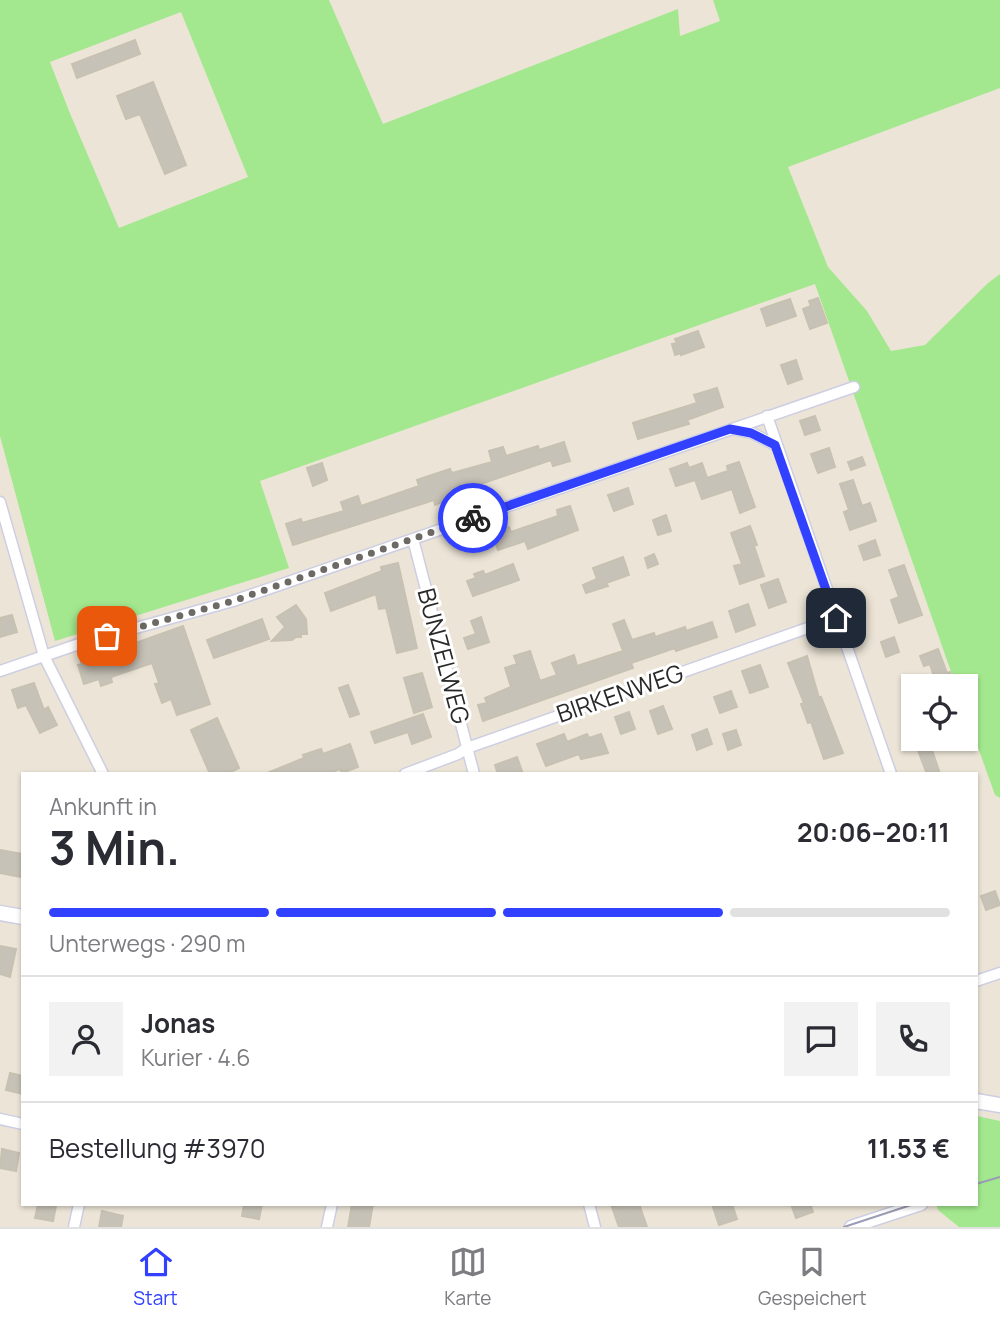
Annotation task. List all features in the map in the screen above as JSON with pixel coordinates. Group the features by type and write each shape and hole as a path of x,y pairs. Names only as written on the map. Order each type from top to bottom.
{"main road":[{"path":"0,913 21,917"},
{"path":"978,1101 1000,1105"}],"street":[{"path":"0,671 233,601 855,387"},
{"path":"767,416 890,772"},
{"path":"730,429 751,433 775,445"},
{"path":"0,502 44,656 102,772"},
{"name":"BUNZELWEG","path":"413,538 473,772"},
{"name":"BIRKENWEG","path":"410,772 467,748 836,618"},
{"path":"978,980 1000,973"},
{"path":"0,1119 21,1124"},
{"path":"74,1227 79,1206"},
{"path":"327,1227 332,1206"},
{"path":"590,1206 595,1227"},
{"path":"851,1227 915,1206"}],"green space":[{"path":"0,0 329,0 383,124 678,9 680,36 720,21 713,0 1000,0 1000,88 788,167 828,267 867,311 891,351 925,345 1000,274 1000,798 995,795 978,748 978,674 952,674 815,284 260,481 289,568 55,641 0,436","holes":["181,12 248,177 119,228 50,62"]},
{"path":"978,1116 1000,1121 1000,1227 959,1227 937,1206 978,1206"}],"building":[{"path":"135,40 140,54 77,78 72,64"},
{"path":"153,82 186,165 165,174 140,114 126,119 117,96"},
{"path":"818,298 827,323 810,329 803,309 811,306 809,301"},
{"path":"790,299 796,316 767,326 761,309"},
{"path":"698,331 704,347 675,355 672,344 677,343 675,339"},
{"path":"796,360 802,379 788,384 781,365"},
{"path":"717,388 723,407 687,420 689,424 638,439 633,423 697,403 694,395"},
{"path":"815,416 820,430 805,435 800,421"},
{"path":"564,442 570,461 553,466 551,460 443,497 445,501 435,505 434,500 293,545 286,524 301,519 302,523 344,511 341,502 358,496 361,506 419,486 417,480 450,469 452,473 492,462 489,451 503,447 506,456 538,446 539,450"},
{"path":"829,448 835,467 818,473 811,454"},
{"path":"862,457 865,465 851,470 848,462"},
{"path":"739,462 755,507 740,513 732,489 702,499 695,480 676,486 670,469 687,463 689,468 702,463 707,478 728,471 727,466"},
{"path":"322,463 327,480 313,486 307,468"},
{"path":"853,480 862,506 870,503 876,521 850,530 844,512 849,510 840,484"},
{"path":"628,488 633,504 614,511 608,495"},
{"path":"570,506 578,530 528,549 525,541 498,550 492,533 509,527 511,532 558,516 557,510"},
{"path":"666,515 671,531 658,535 653,520"},
{"path":"750,526 764,576 740,584 734,566 742,564 731,533"},
{"path":"875,540 880,555 864,560 859,546"},
{"path":"654,554 658,564 648,568 645,558"},
{"path":"623,557 629,575 586,593 583,585 597,579 593,568"},
{"path":"398,563 417,648 397,653 386,608 379,609 376,594 331,611 325,593 382,571 381,567"},
{"path":"513,564 519,580 473,596 467,581 476,578 474,574 483,571 485,575"},
{"path":"904,565 922,615 899,623 891,600 899,597 889,570"},
{"path":"778,579 786,602 769,608 761,585"},
{"path":"748,604 755,625 736,632 729,611"},
{"path":"296,605 306,619 307,634 301,634 301,637 292,640 272,641 285,627 277,617"},
{"path":"12,615 17,632 0,637 0,618"},
{"path":"481,617 489,642 468,649 464,638 476,634 471,621"},
{"path":"262,619 269,639 214,658 207,640"},
{"path":"624,620 632,640 654,633 655,637 685,627 686,631 712,622 717,637 631,663 633,668 483,721 478,705 487,703 485,698 511,687 505,668 517,664 514,656 530,651 540,681 557,675 552,663 574,655 577,666 623,651 613,624"},
{"path":"183,626 210,704 177,715 171,699 162,703 155,684 159,683 152,663 111,677 112,682 101,686 99,679 84,684 78,665 82,664 81,662 114,653 113,651"},
{"path":"894,637 899,652 886,657 881,642"},
{"path":"938,649 947,673 951,674 933,674 930,664 924,666 920,656"},
{"path":"807,656 819,698 821,697 843,753 824,759 811,722 808,723 801,704 804,703 788,663"},
{"path":"760,665 768,687 750,693 742,671"},
{"path":"422,673 432,707 414,713 404,678"},
{"path":"34,683 44,710 48,707 57,725 40,733 26,705 18,708 12,690"},
{"path":"348,685 359,714 350,717 339,688"},
{"path":"731,691 737,707 720,713 714,697"},
{"path":"663,706 672,729 658,734 650,711"},
{"path":"629,712 635,729 621,734 615,717"},
{"path":"423,714 431,737 412,744 408,732 375,743 371,732"},
{"path":"217,718 239,768 231,772 209,772 191,730"},
{"path":"707,729 712,744 697,750 692,735"},
{"path":"736,730 741,745 728,750 723,734"},
{"path":"564,734 567,742 587,734 589,738 601,734 608,753 581,759 579,754 546,766 537,744"},
{"path":"350,744 358,767 345,772 340,769 332,772 270,772 304,758 303,755 321,749 323,754"},
{"path":"918,751 932,751 939,772 926,772"},
{"path":"517,757 522,772 497,772 495,765"},
{"path":"0,850 21,854 21,877 0,873"},
{"path":"995,891 1000,905 986,910 981,896"},
{"path":"0,946 16,949 10,977 0,974"},
{"path":"10,1073 21,1076 21,1094 6,1090"},
{"path":"2,1149 19,1153 16,1171 0,1168"},
{"path":"38,1206 56,1206 53,1221 35,1218"},
{"path":"244,1206 262,1206 259,1219 242,1216"},
{"path":"352,1206 373,1206 369,1227 348,1227"},
{"path":"640,1206 647,1227 619,1227 612,1207"},
{"path":"733,1206 737,1219 719,1225 713,1207"},
{"path":"792,1206 811,1206 813,1212 796,1218"},
{"path":"102,1211 123,1216 121,1227 99,1227"}],"tram line":[{"path":"978,1183 1000,1177"},
{"path":"844,1227 908,1206"}],"way so far":[{"path":"107,636 233,601 473,518"}],"route":[{"path":"473,518 730,429 743,430 775,445 836,618"}]}
